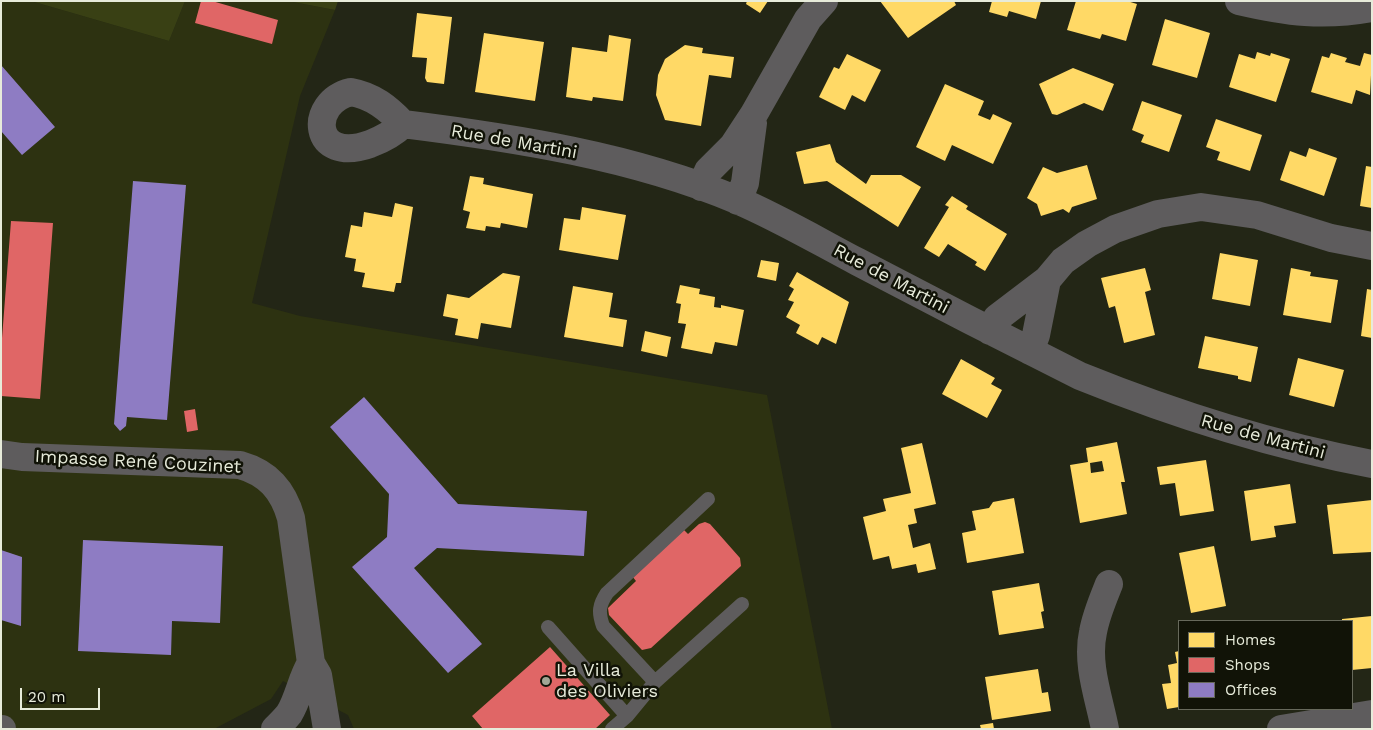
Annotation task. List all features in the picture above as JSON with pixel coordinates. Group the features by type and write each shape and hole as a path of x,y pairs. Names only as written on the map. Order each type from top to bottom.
{"street":[{"path":"701,187 708,170 733,146 754,114 808,19 824,1"},
{"path":"1239,1 1288,12 1344,13 1372,8"},
{"path":"738,201 745,183 754,114"},
{"name":"Rue de Martini","path":"403,124 545,146 622,162 701,187 738,201 1080,376 1127,395 1203,421 1318,453 1372,464"},
{"path":"990,331 997,318 1047,280 1062,261 1087,244 1115,229 1158,214 1201,208 1257,215 1331,238 1372,246"},
{"path":"1030,351 1036,335 1047,280"},
{"name":"Impasse René Couzinet","path":"8,458 240,465 263,475 283,496 290,518 311,663 318,675 327,729"},
{"path":"1105,729 1093,671 1091,649 1096,618 1109,584"},
{"path":"276,729 289,714 298,694 302,677 311,663"},
{"path":"1281,729 1372,714"}],"lane":[{"path":"655,682 603,626 599,615 600,604 607,593 708,499"},
{"path":"612,729 627,716 655,682 742,604"},
{"path":"548,627 627,716"}],"shaded area":[{"path":"1,1 31,1 169,41 185,1 288,1 335,10 300,96 252,303 300,316 767,395 832,729 354,729 348,715 283,681 271,699 214,729 1,729"},
{"path":"31,1 185,1 169,41"},
{"path":"288,1 338,1 335,10"}],"building: Homes":[{"path":"747,1 768,1 760,13 746,4"},
{"path":"880,1 954,1 956,5 908,38"},
{"path":"992,1 1041,1 1036,19 1009,11 1007,17 989,12"},
{"path":"1076,1 1127,1 1137,4 1126,41 1102,34 1100,39 1067,30"},
{"path":"417,13 452,17 444,84 427,82 425,78 427,58 412,57"},
{"path":"1165,19 1210,33 1197,78 1152,65"},
{"path":"484,33 544,42 535,101 475,92"},
{"path":"609,35 631,39 623,101 593,97 592,101 566,97 572,47 607,52"},
{"path":"685,45 703,48 702,53 734,57 731,78 709,75 701,126 665,120 656,95 658,75 665,59"},
{"path":"1257,52 1270,56 1271,53 1290,59 1276,102 1229,87 1239,54 1255,59"},
{"path":"1331,53 1347,58 1345,62 1360,66 1364,53 1372,55 1370,95 1356,90 1352,104 1311,92 1322,56 1329,58"},
{"path":"847,54 881,70 865,102 852,95 845,110 819,97 834,67 839,69"},
{"path":"1073,68 1114,84 1103,111 1084,103 1057,115 1052,114 1039,84"},
{"path":"945,84 984,101 978,115 990,120 993,114 1012,123 993,164 952,145 945,161 916,147"},
{"path":"1142,101 1182,115 1169,152 1141,142 1144,135 1132,130"},
{"path":"1216,119 1262,135 1250,171 1217,160 1220,152 1206,147"},
{"path":"830,144 836,162 866,184 871,175 901,175 921,187 898,227 827,181 804,184 796,152"},
{"path":"1309,148 1337,158 1324,196 1280,180 1290,151 1306,157"},
{"path":"1087,165 1097,199 1072,207 1069,213 1063,209 1041,216 1037,204 1027,198 1043,167 1057,173"},
{"path":"1366,166 1372,167 1372,208 1360,206"},
{"path":"470,176 484,178 483,184 533,194 527,228 501,223 500,228 486,226 485,231 466,228 470,212 463,210"},
{"path":"952,196 968,206 966,209 1007,234 985,271 975,265 977,262 948,244 939,257 924,248 949,207 945,205"},
{"path":"395,203 413,207 401,283 396,283 394,292 362,287 365,273 354,271 356,259 345,257 351,225 362,227 364,212 392,217"},
{"path":"582,207 626,215 618,260 559,250 564,218 580,220"},
{"path":"1220,253 1258,260 1250,306 1212,299"},
{"path":"761,260 779,263 776,281 757,277"},
{"path":"1145,268 1151,290 1145,292 1155,335 1124,343 1115,306 1109,308 1101,278"},
{"path":"1291,268 1311,272 1310,276 1338,280 1331,323 1283,315"},
{"path":"797,272 849,302 836,344 822,337 818,345 796,333 800,325 786,317 794,302 788,300 794,289 789,286"},
{"path":"503,273 520,276 511,328 481,323 478,339 455,335 458,319 443,316 447,294 469,298"},
{"path":"680,285 700,289 699,294 715,297 714,307 721,308 721,305 744,310 737,346 715,342 712,354 681,348 686,324 678,323 681,304 676,303"},
{"path":"573,286 613,293 609,317 627,320 623,347 564,337"},
{"path":"1367,289 1372,290 1372,338 1361,336"},
{"path":"645,331 671,337 667,357 641,351"},
{"path":"1205,336 1258,347 1251,382 1238,379 1238,376 1198,368"},
{"path":"1298,358 1344,370 1334,407 1289,395"},
{"path":"961,359 995,378 991,384 1002,390 987,418 942,394"},
{"path":"1117,442 1125,482 1121,482 1127,514 1080,523 1070,465 1088,462 1086,448","holes":["1102,461 1104,471 1091,473 1090,463"]},
{"path":"922,443 936,504 914,509 917,523 908,525 913,548 930,543 936,569 918,573 916,564 892,569 889,556 873,560 863,517 886,511 883,499 911,493 901,448"},
{"path":"1206,460 1214,511 1180,516 1175,483 1160,485 1157,467"},
{"path":"1290,484 1296,523 1274,526 1276,537 1251,541 1244,491"},
{"path":"1014,498 1024,553 967,563 962,533 976,530 972,511 989,508 993,502"},
{"path":"1372,500 1372,552 1333,554 1327,505"},
{"path":"1214,546 1226,606 1191,613 1179,553"},
{"path":"1039,583 1044,611 1041,612 1044,628 999,635 992,591"},
{"path":"1372,616 1372,668 1353,670 1353,620 1342,619"},
{"path":"1178,651 1178,707 1167,709 1162,684 1171,683 1168,665 1177,663 1175,652"},
{"path":"1038,669 1042,693 1048,692 1051,711 992,720 985,677"},
{"path":"993,723 994,729 981,729 980,725"}],"building: Shops":[{"path":"201,1 212,1 278,20 272,44 195,23"},
{"path":"11,221 53,223 40,399 1,396 1,351"},
{"path":"195,409 198,430 187,432 184,411"},
{"path":"705,522 710,524 740,558 741,566 651,648 642,650 609,615 608,608 636,581 632,576 684,530 688,534 699,524"},
{"name":"La Villa des Oliviers","path":"550,647 610,715 595,729 483,729 472,716"}],"building: Offices":[{"path":"1,65 55,127 22,155 1,131"},
{"path":"133,181 186,185 167,420 127,417 126,426 120,431 114,424"},
{"path":"364,397 458,504 587,511 584,556 437,548 414,568 482,644 448,673 352,567 387,537 389,494 330,427"},
{"path":"83,540 223,546 220,623 172,621 171,655 78,651"},
{"path":"1,550 22,557 21,626 1,620"}],"place":[{"name":"La Villa des Oliviers","path":"546,681"}]}
